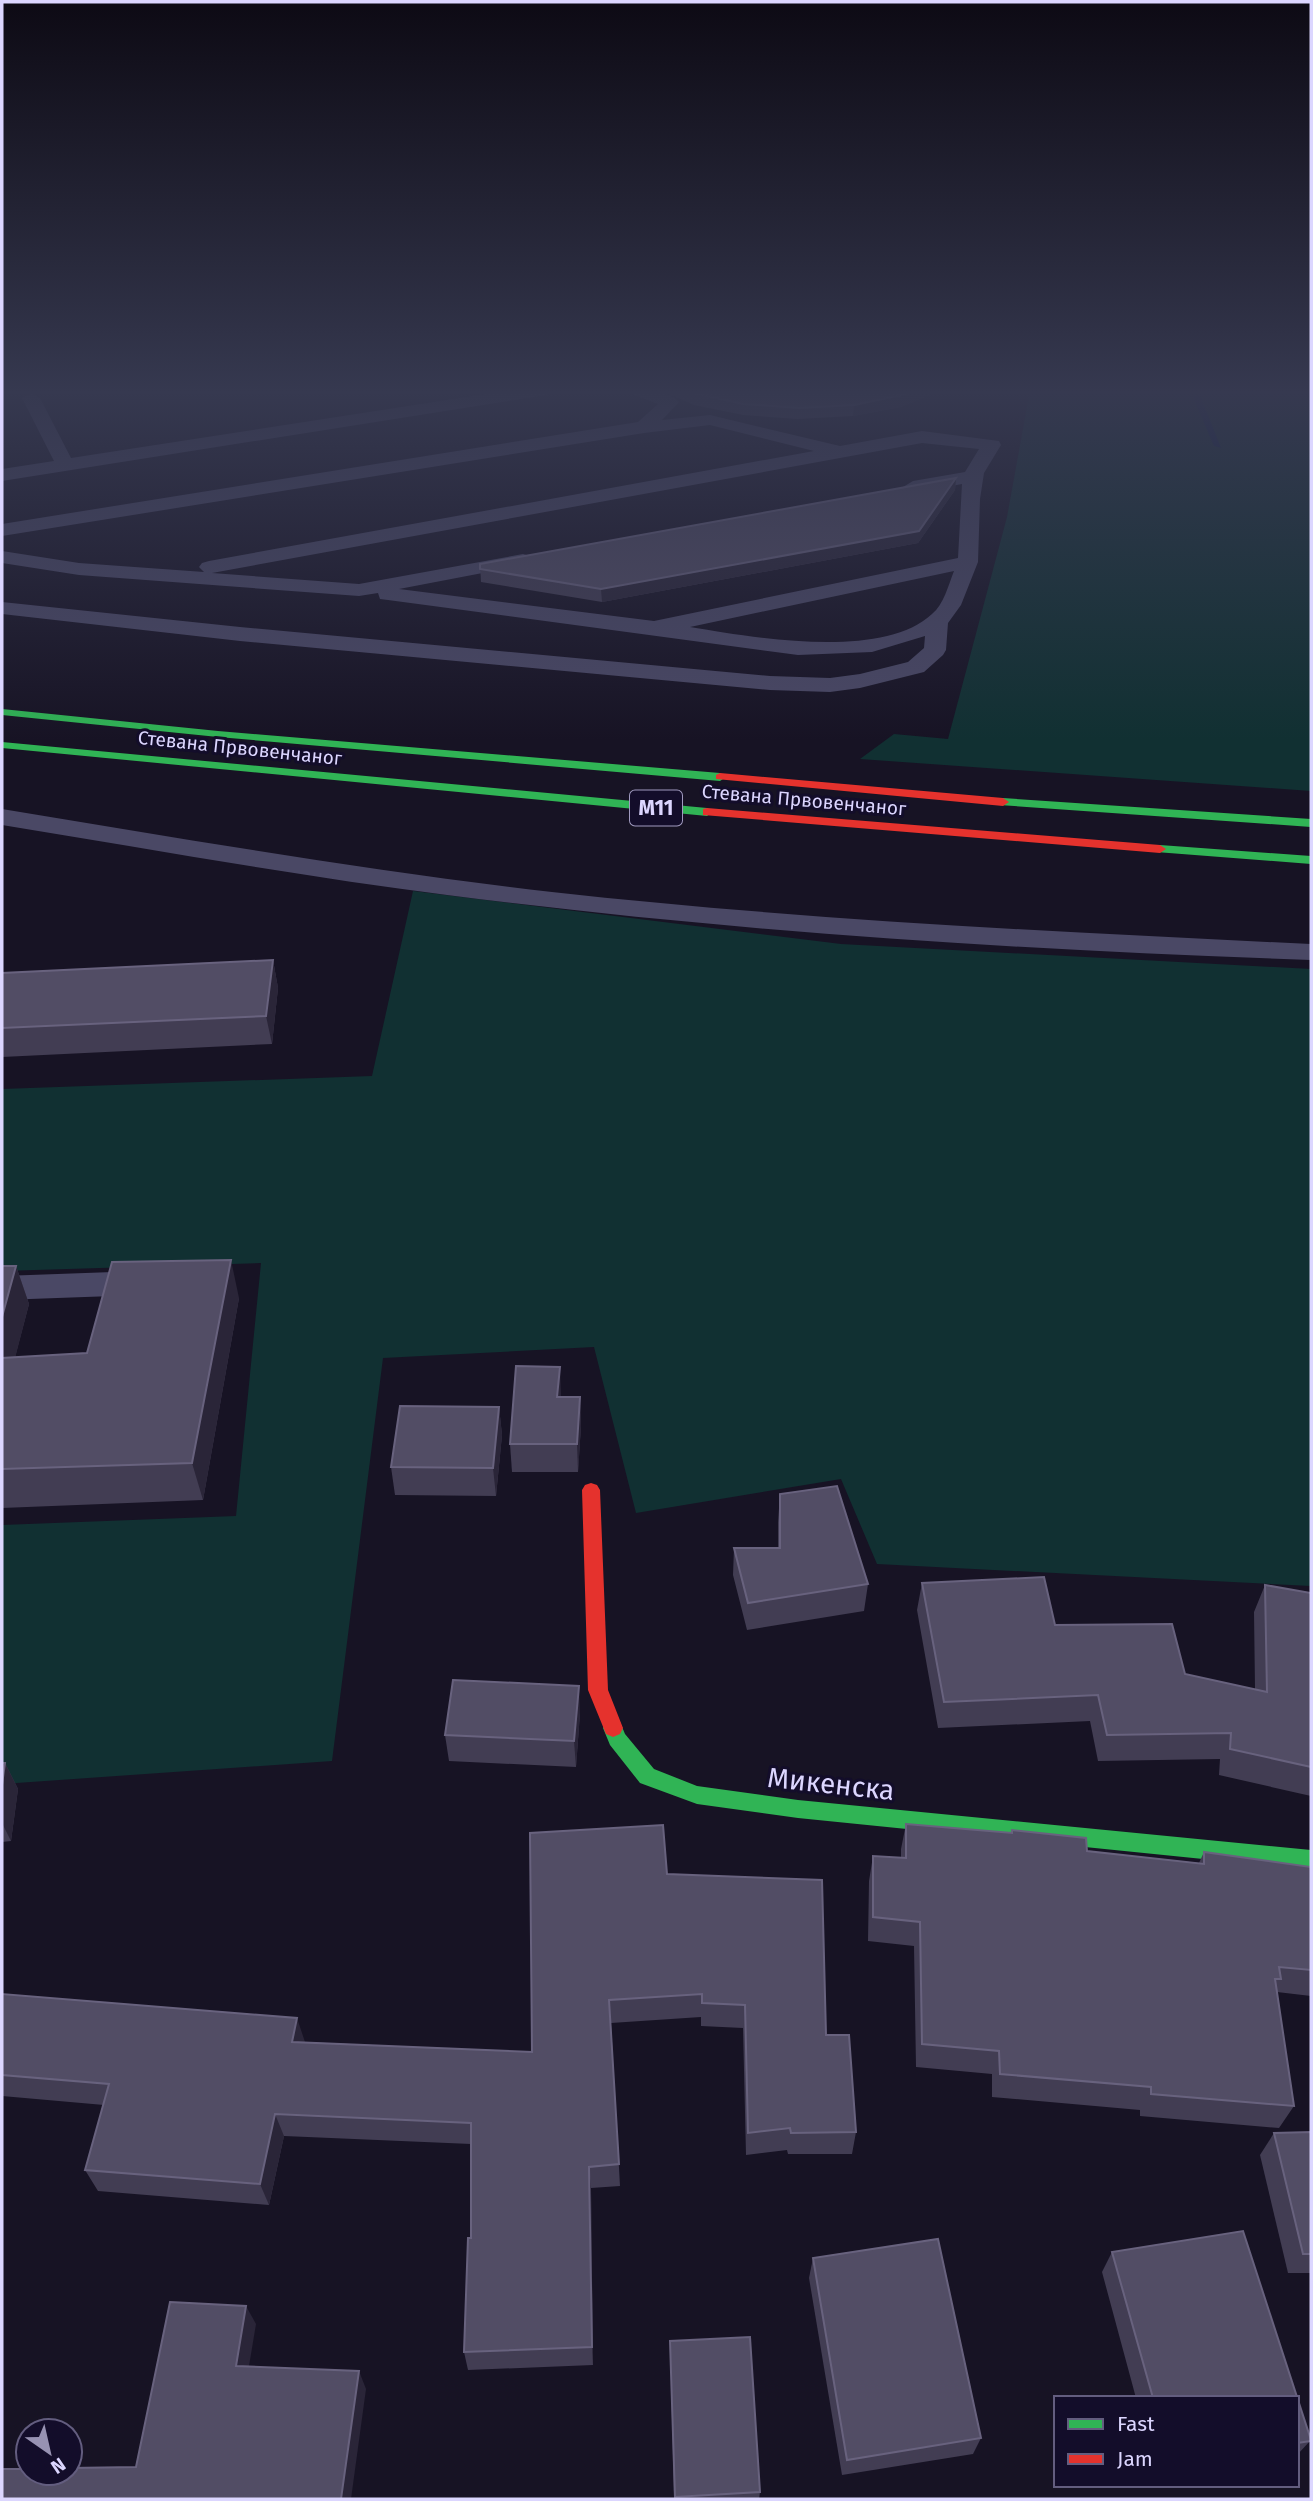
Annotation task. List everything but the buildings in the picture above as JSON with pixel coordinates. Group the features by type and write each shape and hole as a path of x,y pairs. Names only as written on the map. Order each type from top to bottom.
{"main road":[{"path":"98,706 218,734"},
{"name":"Стевана Првовенчаног","path":"2,712 218,734 1066,807 1311,823"},
{"name":"Стевана Првовенчаног","path":"2,745 716,814 1037,841 1311,860"},
{"name":"Микенска","path":"592,1490 598,1690 617,1739 647,1776 697,1795 797,1810 961,1823 1311,1860"}],"lane":[{"path":"2,530 147,507"},
{"path":"162,575 538,507"},
{"path":"2,608 268,637 770,683 830,685 860,681 916,667 935,650 937,621 954,596 968,562 971,507"},
{"path":"359,590 550,555"},
{"path":"2,557 79,569 359,590 764,644 840,650 898,639 937,621"},
{"path":"654,628 968,562"},
{"path":"2,817 336,871 593,904 936,934 1311,951"},
{"path":"2,1288 113,1284"}],"green space":[{"path":"1009,507 1311,507 1311,791 860,759 894,734 948,739"},
{"path":"413,891 841,944 1311,969 1311,1586 877,1564 841,1479 636,1513 594,1347 383,1358 332,1761 2,1784 2,1525 236,1516 261,1263 2,1271 2,1089 372,1076"}],"traffic: fast":[{"path":"2,712 218,734 720,777"},
{"path":"2,745 707,812"},
{"path":"1003,802 1311,823"},
{"path":"1160,849 1311,860"},
{"path":"613,1728 617,1739 647,1776 697,1795 798,1809 1311,1860"}],"traffic: jam":[{"path":"720,777 1003,802"},
{"path":"707,812 1160,849"},
{"path":"591,1490 598,1690 613,1728"}]}
